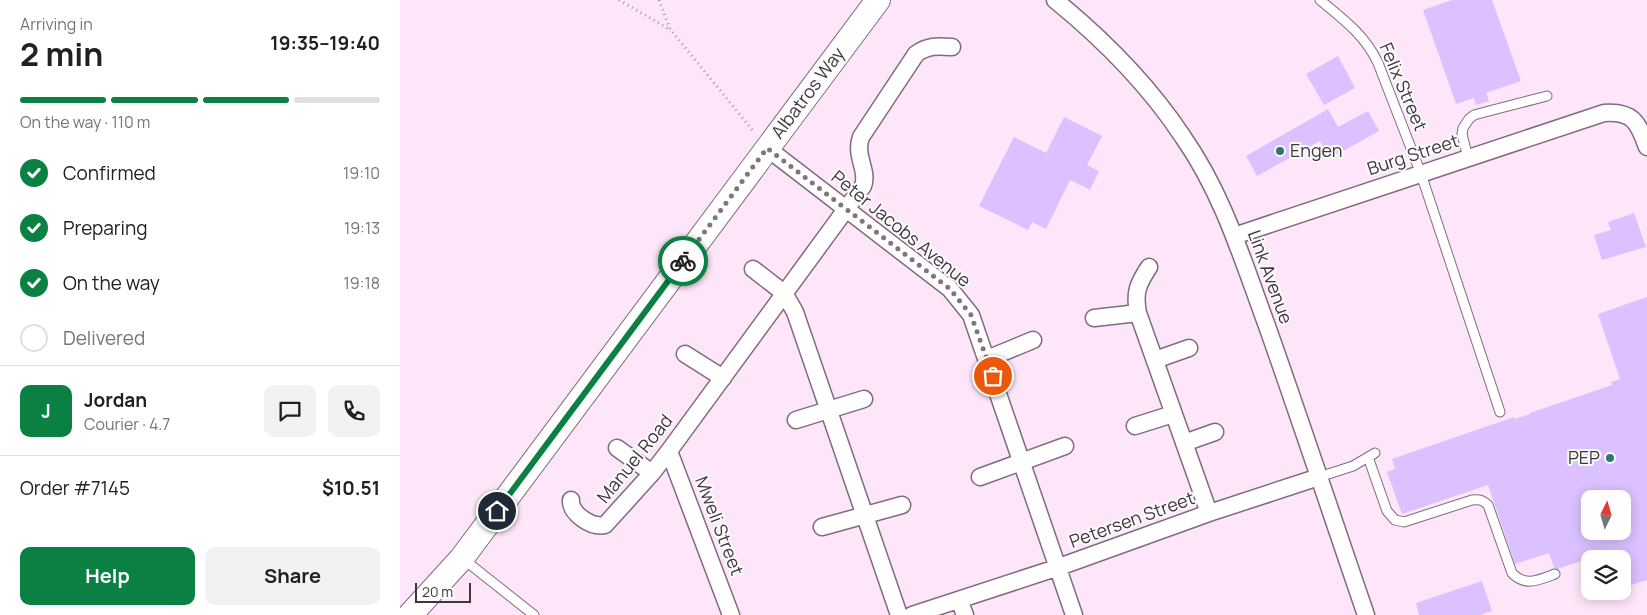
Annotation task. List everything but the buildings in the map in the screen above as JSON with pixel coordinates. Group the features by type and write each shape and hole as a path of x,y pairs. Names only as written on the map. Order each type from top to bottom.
{"street":[{"name":"Albatros Way","path":"410,615 462,558 878,0"},
{"name":"Link Avenue","path":"1055,0 1089,28 1157,100 1184,138 1223,207 1298,413 1366,615"},
{"name":"Manuel Road","path":"571,500 570,506 576,513 595,525 605,525 652,473 846,210 864,182 865,178 858,151 859,142 864,131 916,54 927,47 952,47"},
{"name":"Burg Street","path":"1234,236 1604,113 1617,112 1628,114 1635,120 1646,141"},
{"name":"Peter Jacobs Avenue","path":"767,148 950,289 971,315 1074,615"},
{"path":"1149,267 1140,280 1135,297 1138,313 1209,513"},
{"path":"753,269 784,293 791,302 899,615"},
{"path":"1094,318 1138,313"},
{"path":"987,359 1033,340"},
{"path":"1155,360 1189,348"},
{"path":"685,354 723,378"},
{"path":"796,420 864,399"},
{"path":"1135,426 1174,414"},
{"path":"1184,443 1216,432"},
{"path":"980,478 1065,446"},
{"path":"617,448 652,473"},
{"name":"Mweli Street","path":"669,451 731,615"},
{"name":"Petersen Street","path":"912,615 962,607 1059,568 1209,513 1319,477"},
{"path":"822,528 902,505"}],"lane":[{"name":"Felix Street","path":"1320,0 1353,27 1372,50 1420,174 1500,412"},
{"path":"1468,158 1462,134 1469,119 1474,115 1547,96"},
{"path":"1319,477 1353,466 1372,455 1387,511 1395,520 1404,522 1472,500 1484,501 1488,504 1512,573 1526,582 1532,582 1555,574"},
{"path":"462,558 534,615"}],"path":[{"path":"619,0 670,29"},
{"path":"659,0 670,29 767,148"}],"way so far":[{"path":"683,261 767,148 950,289 971,315 993,376"}],"place":[{"name":"Engen","path":"1280,151"},
{"name":"PEP","path":"1610,458"}],"route":[{"path":"497,511 683,261"}]}
